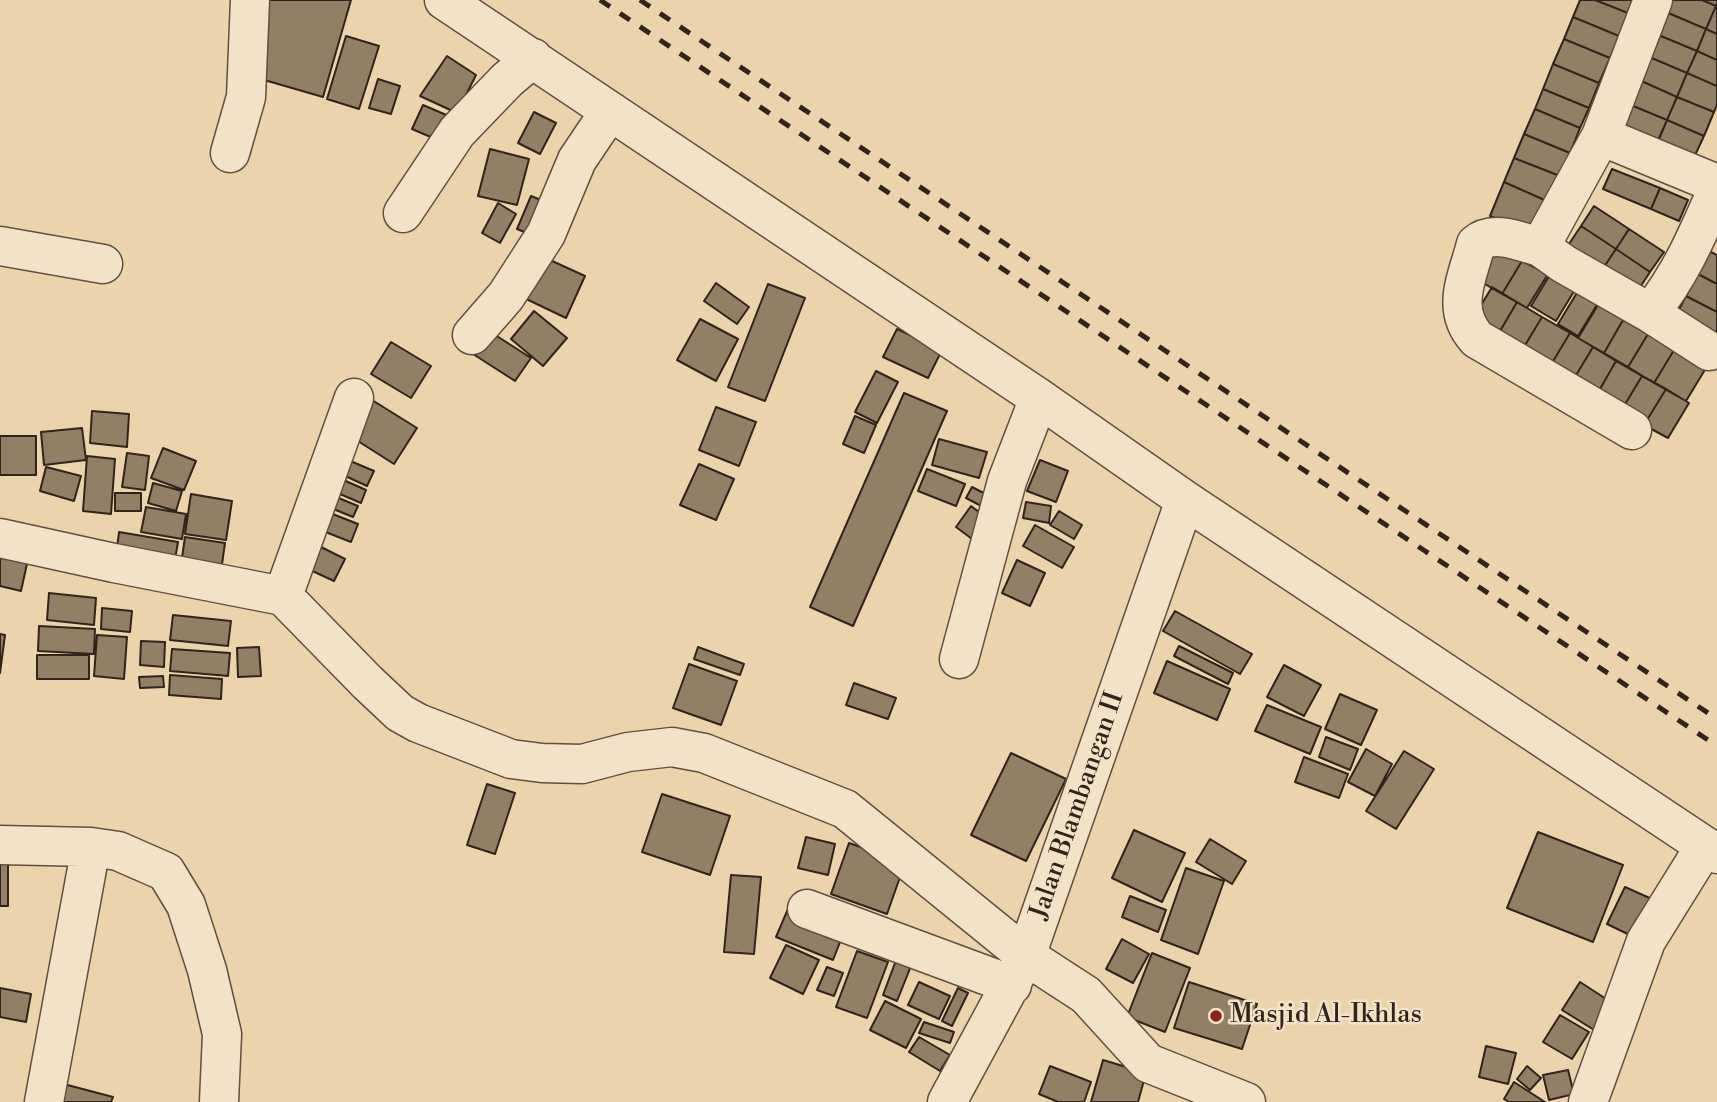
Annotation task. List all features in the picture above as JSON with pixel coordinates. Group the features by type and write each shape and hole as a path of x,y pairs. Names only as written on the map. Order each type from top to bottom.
{"street":[{"path":"230,153 246,97 250,0"},
{"path":"444,0 508,81 610,110 1039,398 1185,500 1711,850 1646,941 1588,1102"},
{"path":"1552,256 1653,0"},
{"path":"403,213 457,132 508,81"},
{"path":"472,335 506,296 546,234 577,160 610,110"},
{"path":"1601,136 1717,184"},
{"path":"1650,313 1671,287 1717,190"},
{"path":"1632,430 1477,339 1468,328 1461,302 1476,244 1495,236 1552,256 1709,351"},
{"path":"0,246 103,264"},
{"path":"283,596 354,398"},
{"path":"959,659 1007,481 1039,398"},
{"name":"Jalan Blambangan II","path":"947,1102 1019,970 1185,500"},
{"path":"0,538 283,596 400,713 418,723 511,759 582,764 628,752 672,747 704,752 845,809 1019,970"},
{"path":"0,845 91,847 118,851 166,872 186,905 207,970 222,1034 219,1102"},
{"path":"44,1102 91,847"},
{"path":"807,909 1019,970 1086,996 1148,1063 1246,1102"}],"building":[{"path":"269,0 351,0 323,97 247,75"},
{"path":"1580,0 1595,0 1628,13 1619,36 1573,17"},
{"path":"1595,0 1634,0 1628,13"},
{"path":"1671,0 1702,0 1716,6 1706,29 1666,12"},
{"path":"1702,0 1717,0 1717,4 1716,6"},
{"path":"1717,6 1717,34 1706,29"},
{"path":"1666,12 1706,29 1697,51 1656,34"},
{"path":"1573,17 1619,36 1610,58 1564,39"},
{"path":"1706,29 1717,34 1717,60 1697,51"},
{"path":"1656,34 1697,51 1687,73 1647,56"},
{"path":"346,36 379,46 359,109 327,99"},
{"path":"1564,39 1610,58 1599,83 1553,64"},
{"path":"1697,51 1717,60 1717,86 1687,73"},
{"path":"447,56 476,75 457,113 420,96"},
{"path":"1647,56 1687,73 1677,97 1637,79"},
{"path":"1553,64 1599,83 1589,108 1543,89"},
{"path":"1687,73 1717,86 1717,105 1714,112 1677,97"},
{"path":"378,79 400,86 391,114 369,108"},
{"path":"1637,79 1677,97 1667,120 1626,103"},
{"path":"1543,89 1589,108 1580,128 1535,109"},
{"path":"1677,97 1714,112 1704,136 1667,120"},
{"path":"1626,103 1667,120 1656,145 1615,128"},
{"path":"423,105 458,120 447,144 412,129"},
{"path":"1535,109 1580,128 1570,153 1524,134"},
{"path":"534,112 556,123 540,154 518,143"},
{"path":"1667,120 1704,136 1690,166 1654,151"},
{"path":"1524,134 1570,153 1560,176 1514,158"},
{"path":"490,149 529,159 517,205 478,196"},
{"path":"1514,158 1560,176 1549,202 1504,182"},
{"path":"1612,169 1660,188 1651,209 1603,189"},
{"path":"1504,182 1549,202 1535,235 1490,216"},
{"path":"1660,188 1688,200 1679,221 1651,209"},
{"path":"531,196 551,204 537,237 517,229"},
{"path":"498,203 516,214 500,243 482,233"},
{"path":"1594,206 1629,229 1616,249 1581,226"},
{"path":"1581,226 1616,249 1600,273 1565,250"},
{"path":"1629,229 1664,252 1650,272 1616,249"},
{"path":"1498,247 1522,261 1502,294 1478,280"},
{"path":"1616,249 1650,272 1635,295 1600,273"},
{"path":"1709,251 1717,255 1717,284 1698,274"},
{"path":"539,255 585,276 566,318 520,296"},
{"path":"1522,261 1548,274 1527,308 1502,294"},
{"path":"1551,273 1576,288 1556,321 1531,306"},
{"path":"1698,274 1717,284 1717,312 1686,296"},
{"path":"716,283 749,307 737,324 704,301"},
{"path":"768,284 805,298 765,401 728,387"},
{"path":"1492,287 1517,302 1496,338 1471,322"},
{"path":"1578,291 1598,303 1578,336 1558,324"},
{"path":"1686,296 1717,312 1717,340 1674,319"},
{"path":"1517,302 1542,317 1521,352 1496,338"},
{"path":"1598,305 1623,320 1604,353 1578,338"},
{"path":"534,311 567,338 543,366 511,339"},
{"path":"1542,317 1570,333 1549,368 1521,352"},
{"path":"700,319 738,339 716,381 677,360"},
{"path":"1623,320 1648,334 1628,367 1604,353"},
{"path":"897,329 942,350 928,378 883,357"},
{"path":"489,331 531,358 515,381 473,354"},
{"path":"1570,333 1593,347 1572,382 1549,368"},
{"path":"1648,334 1674,350 1654,383 1628,367"},
{"path":"391,342 431,366 411,398 371,374"},
{"path":"1593,347 1616,361 1596,396 1572,382"},
{"path":"1674,350 1706,368 1686,401 1654,383"},
{"path":"1616,361 1642,376 1621,411 1596,396"},
{"path":"876,371 898,382 877,423 855,412"},
{"path":"1642,376 1666,389 1644,425 1621,411"},
{"path":"1666,389 1689,403 1668,438 1644,425"},
{"path":"904,393 947,411 853,626 810,607"},
{"path":"372,400 417,428 394,464 350,436"},
{"path":"716,407 756,422 739,466 699,450"},
{"path":"92,411 129,414 127,447 90,443"},
{"path":"855,416 876,425 864,453 843,444"},
{"path":"82,428 86,460 44,465 41,432"},
{"path":"0,436 36,436 36,475 0,475"},
{"path":"939,439 987,452 979,478 932,465"},
{"path":"163,448 196,461 184,490 151,478"},
{"path":"127,453 149,456 145,490 122,487"},
{"path":"87,456 115,459 111,514 83,511"},
{"path":"348,460 374,471 367,486 341,474"},
{"path":"1040,460 1068,471 1056,502 1027,491"},
{"path":"699,464 734,479 716,520 680,505"},
{"path":"46,467 81,476 74,501 40,491"},
{"path":"927,469 965,484 956,506 918,491"},
{"path":"339,478 366,490 361,503 333,491"},
{"path":"153,483 182,491 176,511 148,503"},
{"path":"972,487 997,500 991,511 966,498"},
{"path":"115,493 141,493 141,511 115,511"},
{"path":"191,494 232,501 226,540 185,534"},
{"path":"336,497 358,506 353,517 331,508"},
{"path":"1026,502 1051,506 1049,523 1023,518"},
{"path":"971,506 987,518 972,539 956,527"},
{"path":"146,507 186,514 182,539 141,532"},
{"path":"1059,511 1082,525 1074,539 1050,525"},
{"path":"330,513 358,524 351,542 323,531"},
{"path":"1035,525 1074,547 1062,568 1023,546"},
{"path":"119,532 178,542 174,565 116,556"},
{"path":"185,537 225,543 221,571 181,565"},
{"path":"0,543 30,550 21,591 0,586"},
{"path":"319,546 345,559 334,581 308,569"},
{"path":"1017,560 1045,573 1030,606 1002,593"},
{"path":"49,593 96,598 94,625 47,620"},
{"path":"102,608 132,611 130,632 101,629"},
{"path":"1175,611 1252,654 1240,674 1163,631"},
{"path":"173,615 231,621 228,646 170,640"},
{"path":"39,626 95,629 94,654 38,651"},
{"path":"0,634 5,635 0,673"},
{"path":"97,635 127,637 124,679 94,676"},
{"path":"141,641 165,642 164,667 140,665"},
{"path":"1179,646 1233,673 1228,684 1174,656"},
{"path":"259,647 261,676 238,677 237,648"},
{"path":"698,647 744,664 740,675 694,659"},
{"path":"172,649 230,653 228,676 170,671"},
{"path":"37,655 89,655 89,679 37,679"},
{"path":"1167,661 1230,689 1217,720 1154,693"},
{"path":"689,664 737,681 721,725 673,708"},
{"path":"1284,665 1321,685 1304,716 1267,697"},
{"path":"170,675 222,679 221,699 169,695"},
{"path":"163,676 164,687 140,688 139,677"},
{"path":"854,683 896,698 888,719 846,705"},
{"path":"1340,694 1377,710 1361,745 1325,729"},
{"path":"1267,705 1321,727 1310,754 1255,731"},
{"path":"1326,737 1358,749 1350,770 1319,757"},
{"path":"1366,749 1392,764 1375,796 1348,782"},
{"path":"1404,751 1434,769 1396,829 1366,811"},
{"path":"1011,753 1066,779 1026,861 971,835"},
{"path":"1304,757 1348,774 1339,798 1295,782"},
{"path":"487,784 515,793 495,854 467,845"},
{"path":"662,794 730,816 710,875 642,852"},
{"path":"1134,830 1185,853 1162,902 1112,878"},
{"path":"1538,832 1623,865 1593,942 1507,908"},
{"path":"806,837 835,844 828,875 798,868"},
{"path":"1210,839 1246,861 1232,884 1196,862"},
{"path":"849,843 905,863 887,914 831,894"},
{"path":"0,864 8,864 8,906 0,906"},
{"path":"1186,868 1224,881 1198,954 1161,940"},
{"path":"731,875 761,877 754,954 724,952"},
{"path":"1625,887 1654,900 1636,938 1607,924"},
{"path":"1130,896 1166,910 1158,932 1122,917"},
{"path":"788,909 844,932 833,960 776,937"},
{"path":"1122,939 1149,954 1133,983 1106,969"},
{"path":"786,945 819,960 803,994 770,978"},
{"path":"857,951 888,962 867,1018 836,1007"},
{"path":"1152,953 1190,968 1165,1032 1127,1017"},
{"path":"898,955 913,961 897,1001 883,995"},
{"path":"827,967 843,973 834,996 817,990"},
{"path":"919,982 950,996 939,1019 908,1005"},
{"name":"Masjid Al-Ikhlas","path":"1189,982 1257,1004 1242,1049 1174,1028"},
{"path":"1580,982 1617,1006 1599,1033 1562,1010"},
{"path":"0,988 31,994 26,1022 0,1017"},
{"path":"958,988 968,993 952,1026 942,1021"},
{"path":"885,1001 921,1019 906,1048 870,1030"},
{"path":"1560,1015 1589,1032 1572,1059 1543,1042"},
{"path":"924,1022 954,1032 950,1043 919,1033"},
{"path":"919,1037 950,1055 940,1071 909,1052"},
{"path":"1486,1046 1516,1053 1508,1084 1479,1077"},
{"path":"1103,1060 1146,1073 1138,1102 1091,1102"},
{"path":"1050,1066 1091,1082 1084,1102 1058,1102 1039,1094"},
{"path":"1527,1066 1541,1078 1530,1090 1517,1079"},
{"path":"1568,1070 1574,1094 1549,1100 1543,1075"},
{"path":"1514,1082 1545,1102 1509,1102 1504,1099"},
{"path":"60,1083 113,1097 111,1102 55,1102"}],"railway":[{"path":"600,0 1717,746"},
{"path":"640,0 1717,719"}],"place":[{"name":"Masjid Al-Ikhlas","path":"1216,1016"}]}
